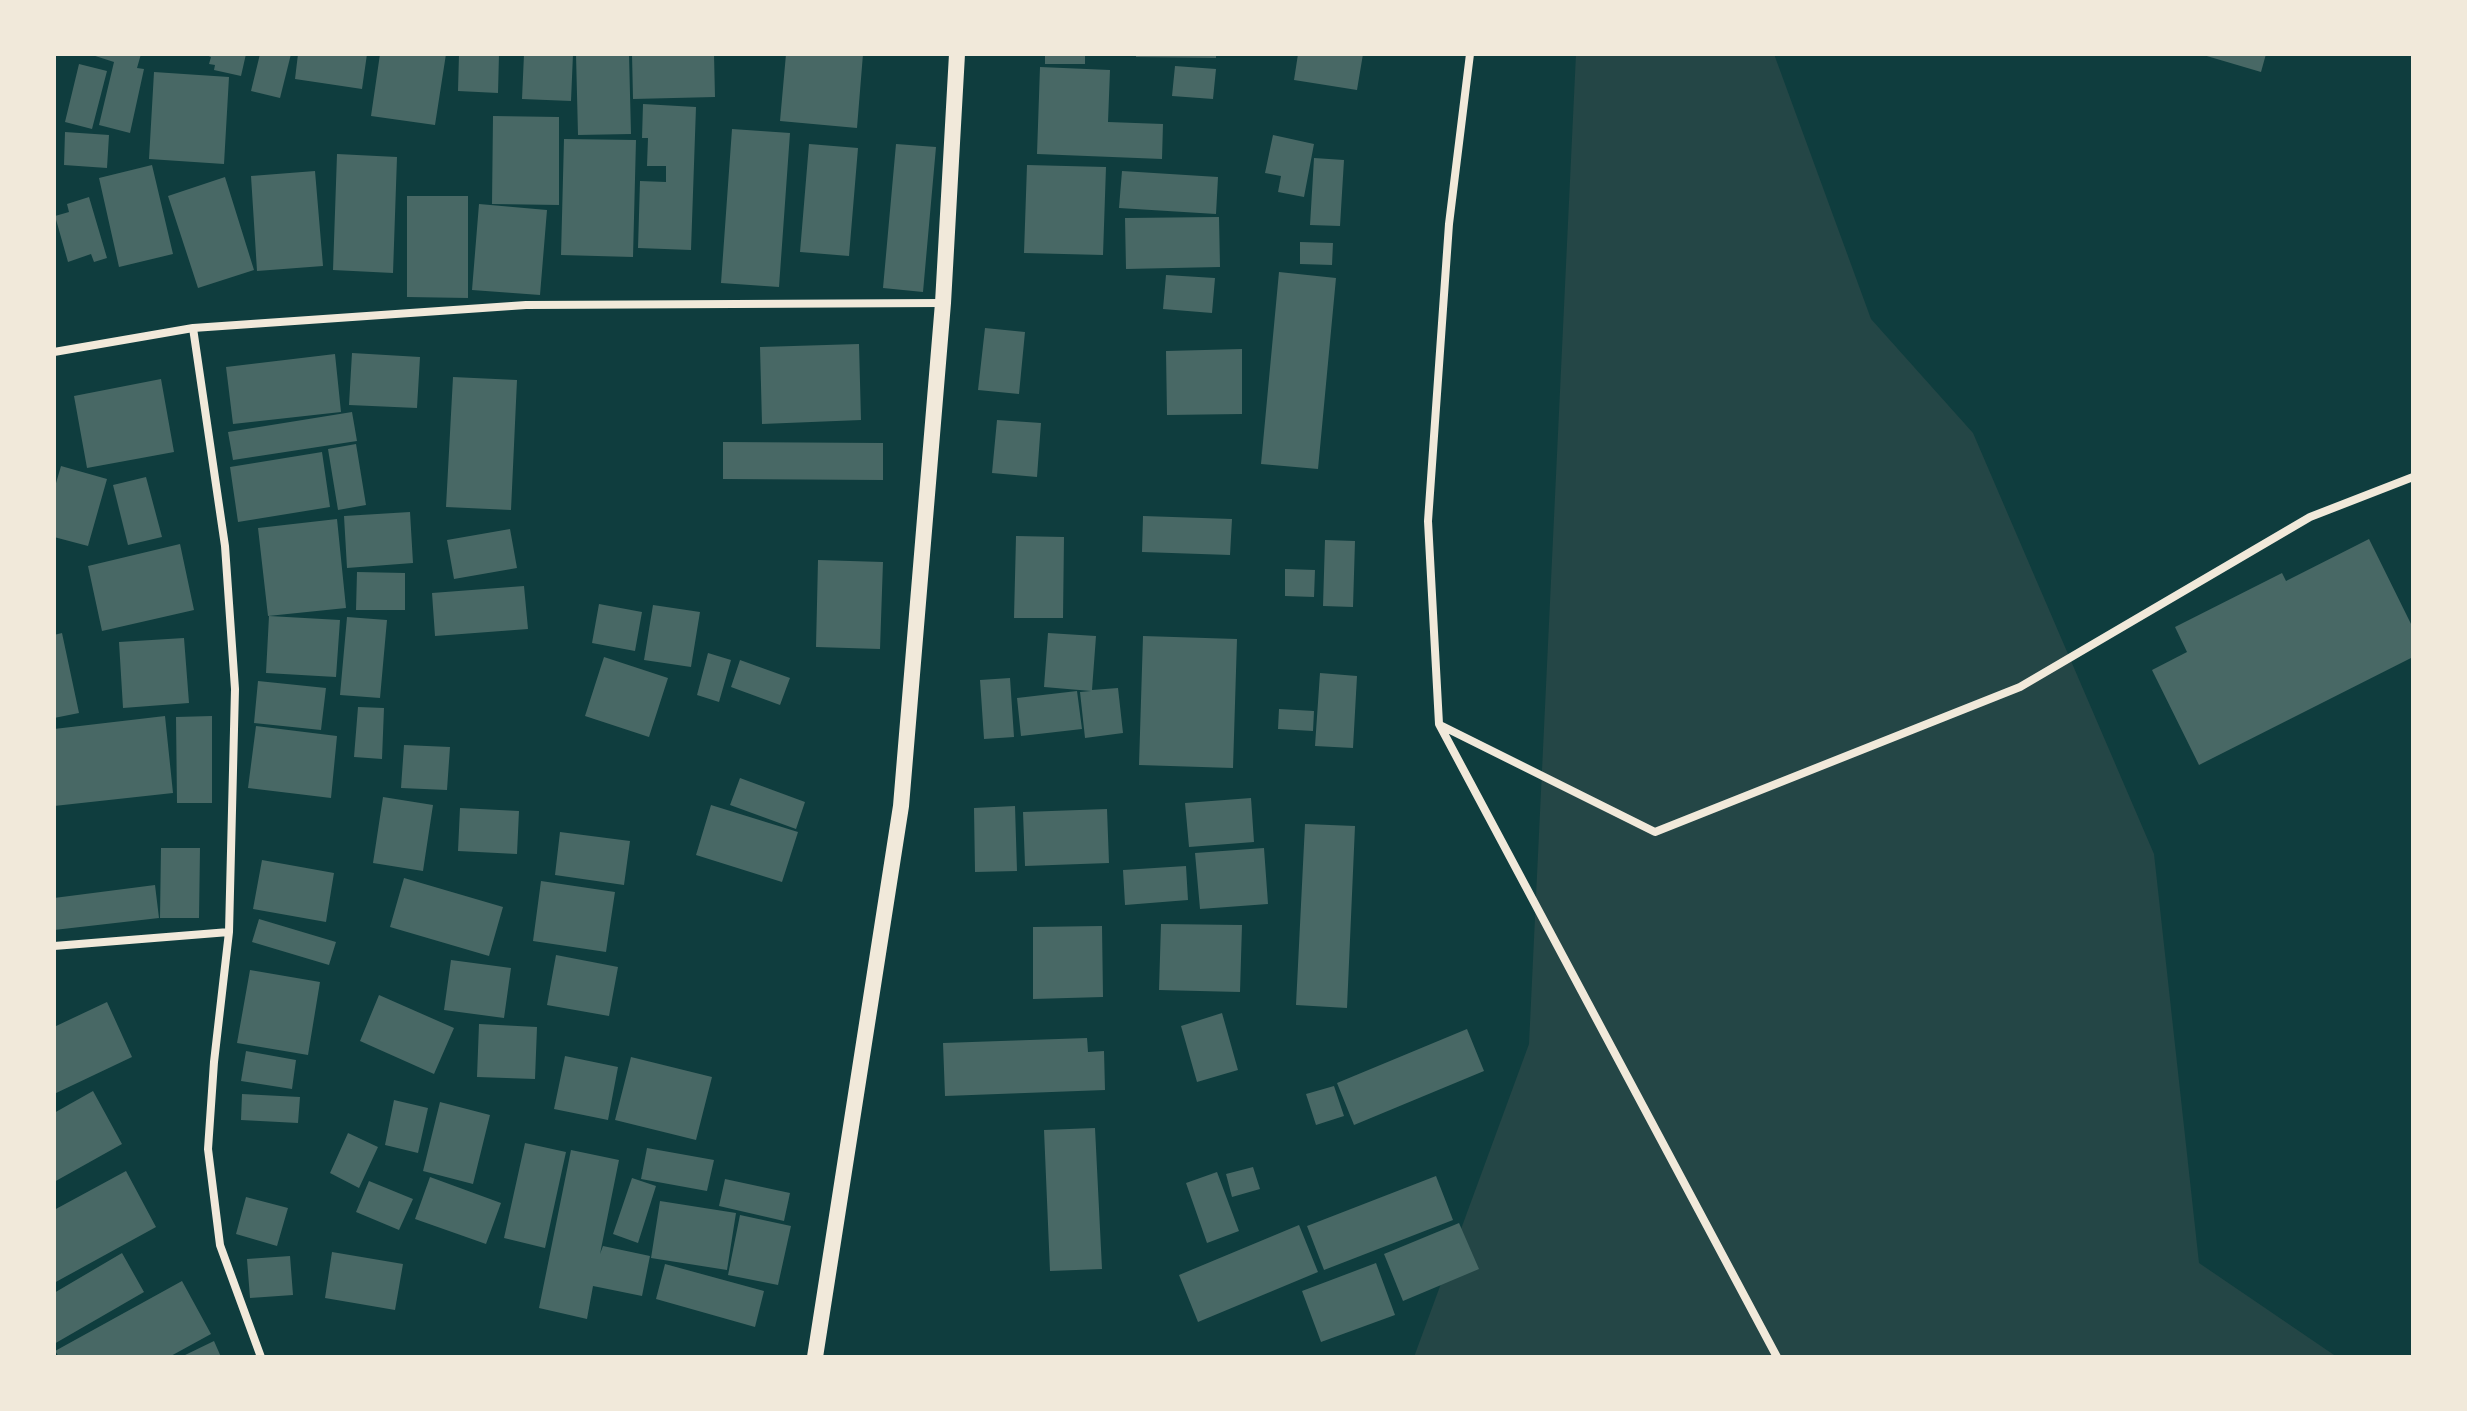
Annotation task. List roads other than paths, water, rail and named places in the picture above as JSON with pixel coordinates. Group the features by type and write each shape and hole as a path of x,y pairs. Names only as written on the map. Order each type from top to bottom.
{"main road":[{"path":"815,1357 901,806 943,303 957,54"}],"street":[{"path":"1470,54 1449,224 1428,521 1439,724 1777,1357"},
{"path":"54,352 193,328 526,305 943,303"},
{"path":"193,328 225,546 235,689 229,932 214,1062 208,1149 220,1245 261,1357"},
{"path":"1439,724 1655,832 2020,687 2310,517 2413,477"},
{"path":"54,946 229,932"}]}
